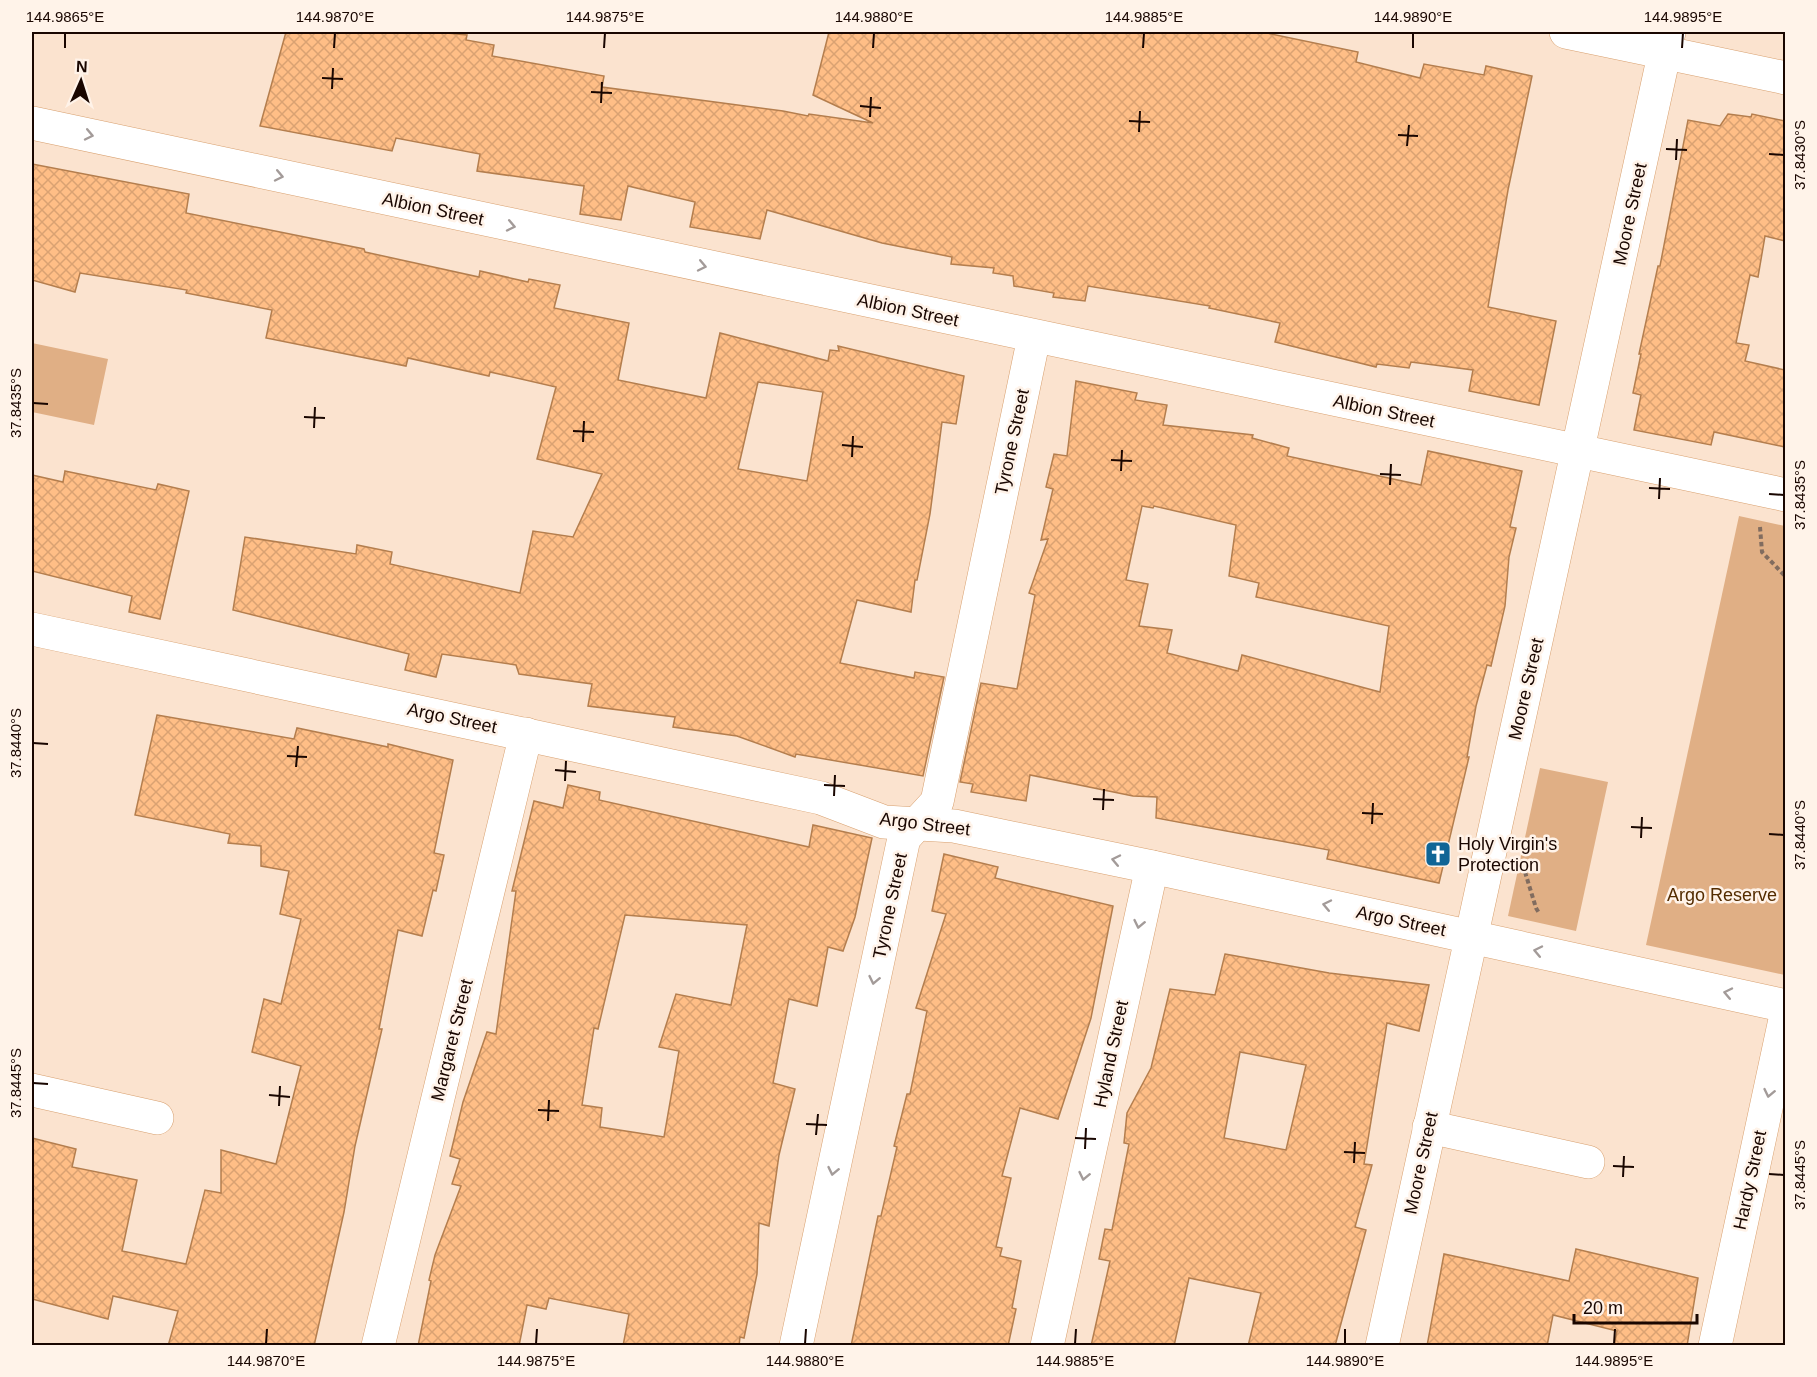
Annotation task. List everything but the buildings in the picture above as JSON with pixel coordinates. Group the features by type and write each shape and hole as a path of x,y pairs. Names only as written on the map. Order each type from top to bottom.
{"street":[{"path":"1566,32 1667,42 1785,78"},
{"name":"Moore Street","path":"1382,1346 1580,452 1667,42"},
{"name":"Albion Street","path":"32,123 1785,495"},
{"name":"Tyrone Street","path":"796,1346 904,838 937,802 1034,337"},
{"name":"Argo Street","path":"32,628 821,798 884,822 954,826 1471,936 1785,1006"},
{"name":"Margaret Street","path":"378,1346 526,734"},
{"name":"Hyland Street","path":"1047,1346 1152,867"},
{"name":"Hardy Street","path":"1715,1346 1785,1015"},
{"path":"32,1090 157,1118"},
{"path":"1429,1127 1588,1162"}],"path":[{"path":"1760,520 1762,552 1785,577"},
{"path":"1524,870 1536,908 1541,916"}],"green space":[{"path":"32,343 108,359 94,425 32,412"},
{"name":"Argo Reserve","path":"1739,516 1785,526 1785,975 1646,945"},
{"path":"1540,768 1608,782 1576,931 1508,916"}],"place":[{"name":"Holy Virgin's Protection","path":"1438,854"}]}
